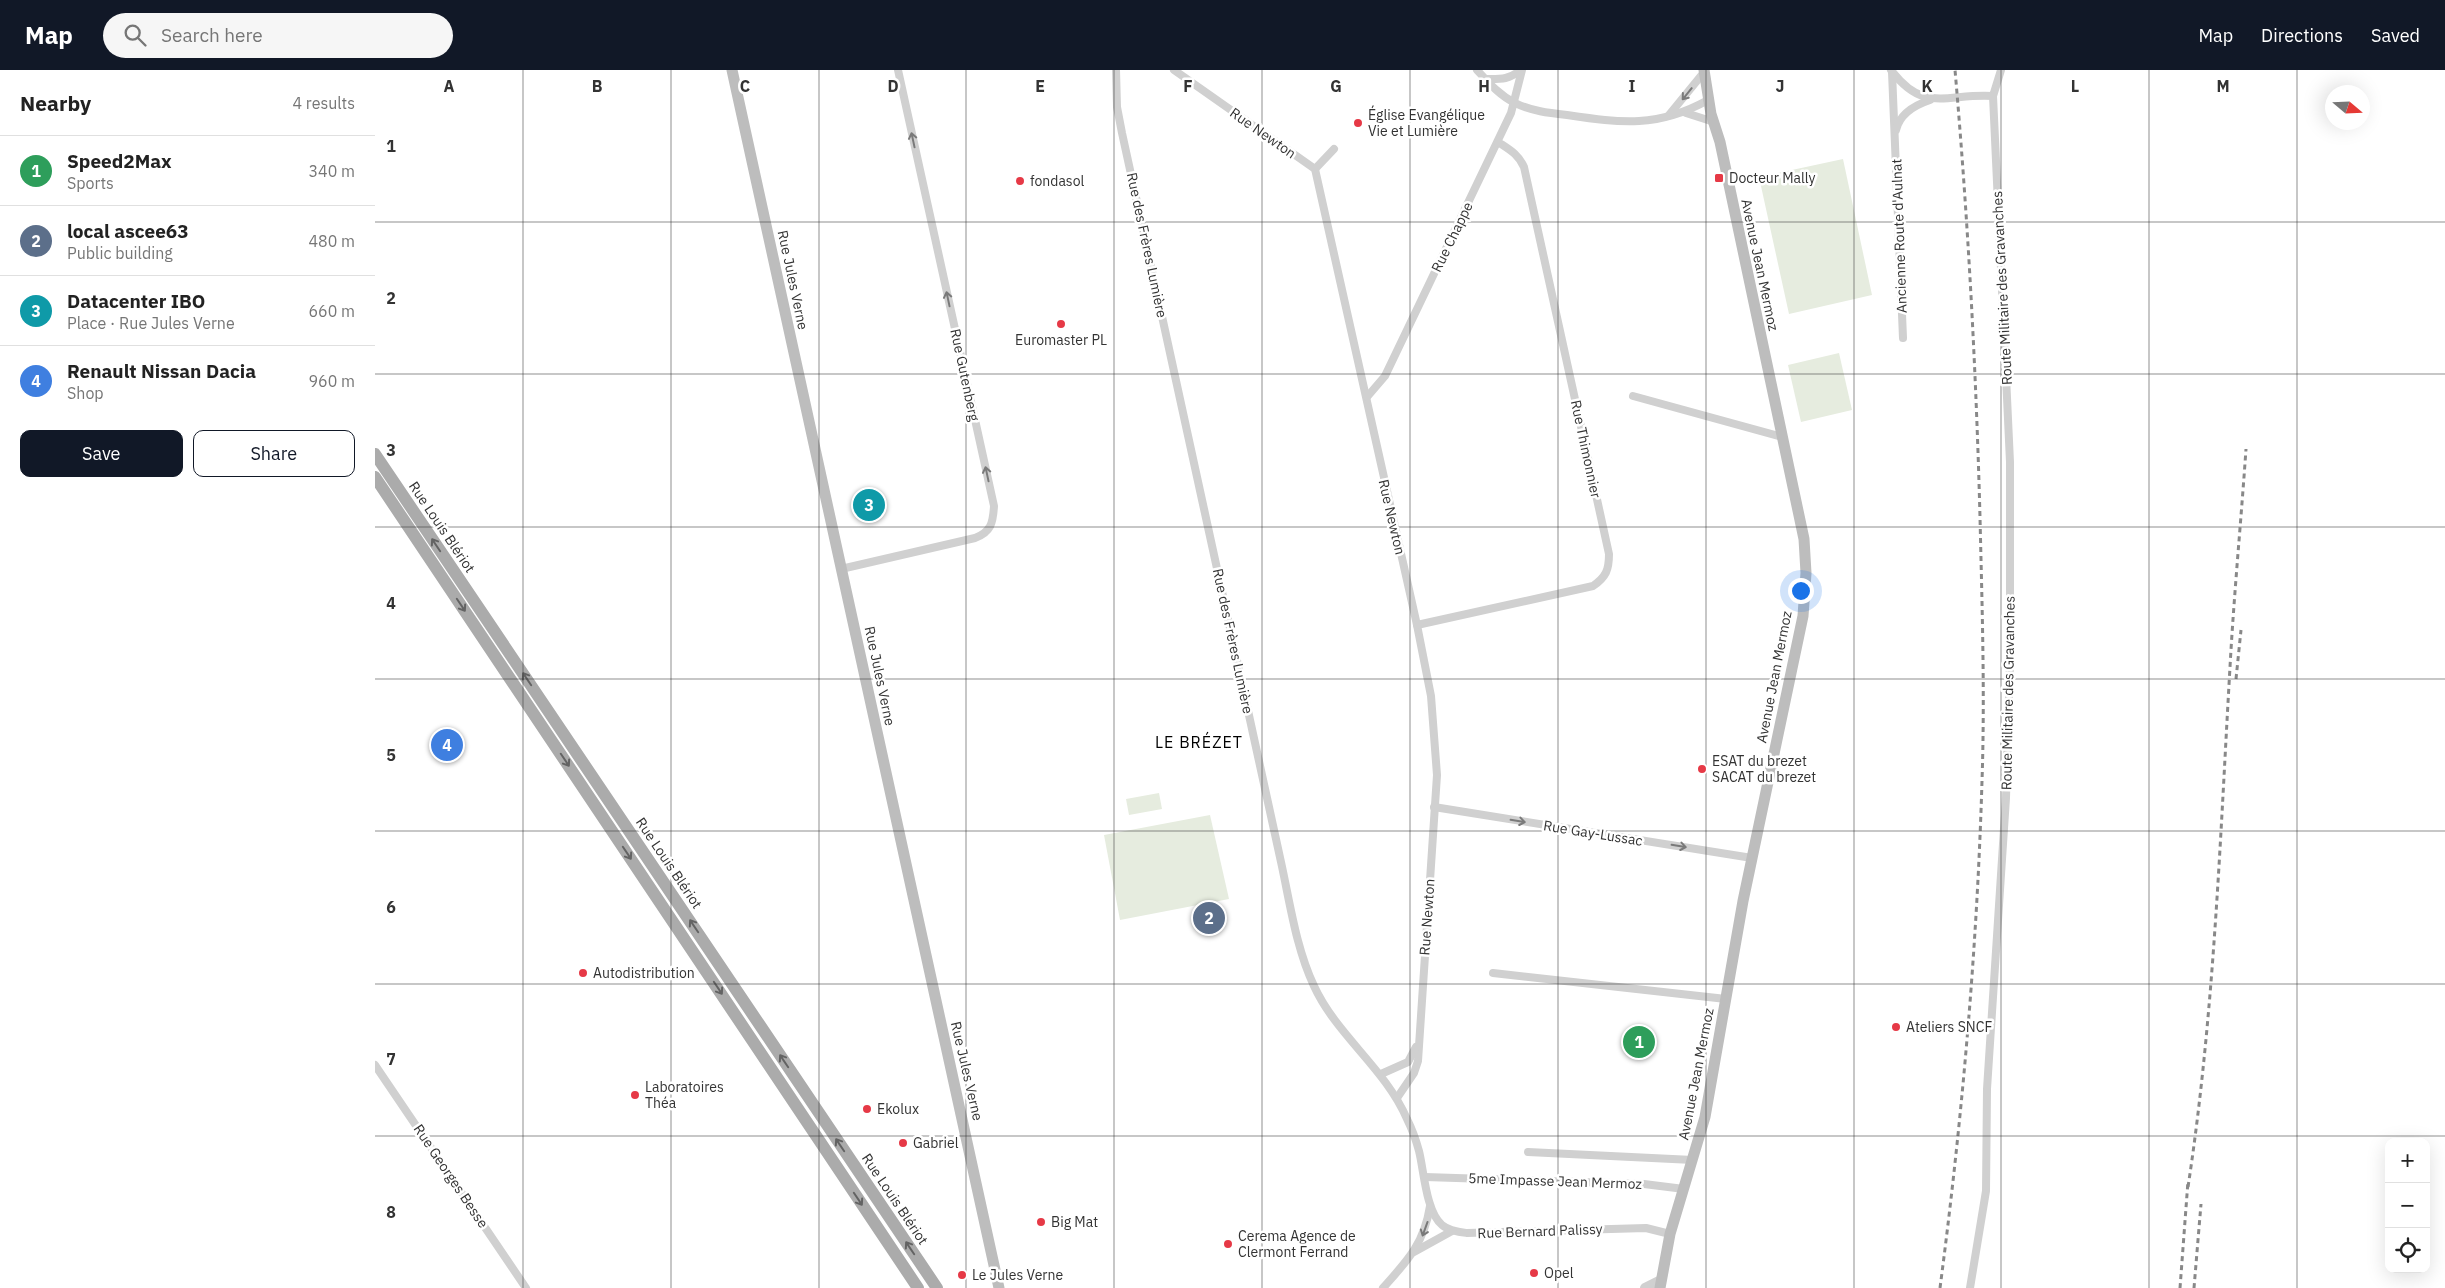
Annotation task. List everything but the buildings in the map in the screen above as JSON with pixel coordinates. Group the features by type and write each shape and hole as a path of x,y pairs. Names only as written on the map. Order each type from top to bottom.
{"main road":[{"name":"Rue Jules Verne","path":"732,70 999,1288"},
{"name":"Avenue Jean Mermoz","path":"1661,1284 1670,1234 1705,1117 1752,858 1803,616 1806,591 1804,539 1708,100 1705,71"},
{"name":"Rue Louis Blériot","path":"375,454 937,1288"},
{"name":"Rue Louis Blériot","path":"375,477 918,1288"}],"street":[{"name":"Rue Gutenberg","path":"841,569 975,538 985,534 993,522 994,506 898,70"},
{"name":"Rue des Frères Lumière","path":"1116,70 1117,107 1122,133 1301,951 1321,1001 1335,1022 1381,1074 1397,1098 1418,1148 1431,1204 1442,1225 1452,1231"},
{"name":"Rue Newton","path":"1174,70 1315,169 1417,626 1431,696 1437,775 1416,1068 1397,1098"},
{"path":"1477,70 1496,90 1514,102 1533,110 1618,123 1643,123 1669,115 1686,113 1708,100"},
{"name":"Rue Chappe","path":"1485,80 1504,79 1515,75 1521,70"},
{"name":"Rue Chappe","path":"1367,397 1385,376 1497,142 1514,102 1521,70"},
{"name":"Route Militaire des Gravanches","path":"1969,1288 1986,1191 1987,1089 2006,798 2011,663 2009,462 1993,96 2001,70"},
{"path":"1669,115 1705,71"},
{"path":"1891,71 1919,95 1934,99"},
{"name":"Ancienne Route d'Aulnat","path":"1891,71 1903,338"},
{"path":"1895,134 1902,116 1922,102 1934,99 1993,96"},
{"path":"1686,113 1714,122"},
{"name":"Rue Thimonnier","path":"1417,626 1593,586 1603,579 1609,568 1609,554 1524,167 1513,151 1497,142"},
{"path":"1315,169 1334,149"},
{"path":"1633,396 1782,437"},
{"name":"Rue Gay-Lussac","path":"1435,807 1752,858"},
{"path":"1493,973 1726,999"},
{"name":"Rue Newton","path":"1381,1074 1408,1062 1419,1041"},
{"name":"Rue Georges Besse","path":"375,1064 526,1288"},
{"path":"1528,1152 1693,1160"},
{"name":"5me Impasse Jean Mermoz","path":"1425,1177 1644,1184 1684,1188"},
{"path":"1383,1288 1415,1252 1427,1226 1431,1204"},
{"name":"Rue Bernard Palissy","path":"1452,1231 1467,1233 1646,1228 1670,1234"},
{"path":"1415,1252 1452,1231"},
{"path":"1645,1288 1661,1284"}],"shaded area":[{"path":"1843,159 1872,295 1789,314 1759,177"},
{"path":"1839,353 1852,410 1801,422 1788,365"},
{"path":"1159,793 1162,809 1129,815 1126,799"},
{"path":"1210,815 1229,899 1120,920 1104,835"}],"railway":[{"path":"1940,1288 1962,1098 1980,844 1983,748 1980,517 1976,405 1968,238 1955,70"},
{"path":"2188,1187 2197,1123 2210,993 2246,449"},
{"path":"2236,679 2241,630"},
{"path":"2180,1288 2188,1181"},
{"path":"2194,1288 2201,1204"}],"place":[{"name":"Église Evangélique Vie et Lumière","path":"1358,123"},
{"name":"Docteur Mally","path":"1719,178"},
{"name":"fondasol","path":"1020,181"},
{"name":"Euromaster PL","path":"1061,324"},
{"name":"Datacenter IBO","path":"869,505"},
{"name":"Renault Nissan Dacia","path":"447,745"},
{"name":"ESAT du brezet SACAT du brezet","path":"1702,769"},
{"name":"local ascee63","path":"1209,918"},
{"name":"Autodistribution","path":"583,973"},
{"name":"Ateliers SNCF","path":"1896,1027"},
{"name":"Speed2Max","path":"1639,1042"},
{"name":"Laboratoires Théa","path":"635,1095"},
{"name":"Ekolux","path":"867,1109"},
{"name":"Gabriel","path":"903,1143"},
{"name":"Big Mat","path":"1041,1222"},
{"name":"Cerema Agence de Clermont Ferrand","path":"1228,1244"},
{"name":"Opel","path":"1534,1273"},
{"name":"Le Jules Verne","path":"962,1275"}],"district":[{"name":"LE BRÉZET","path":"1199,742"}]}
